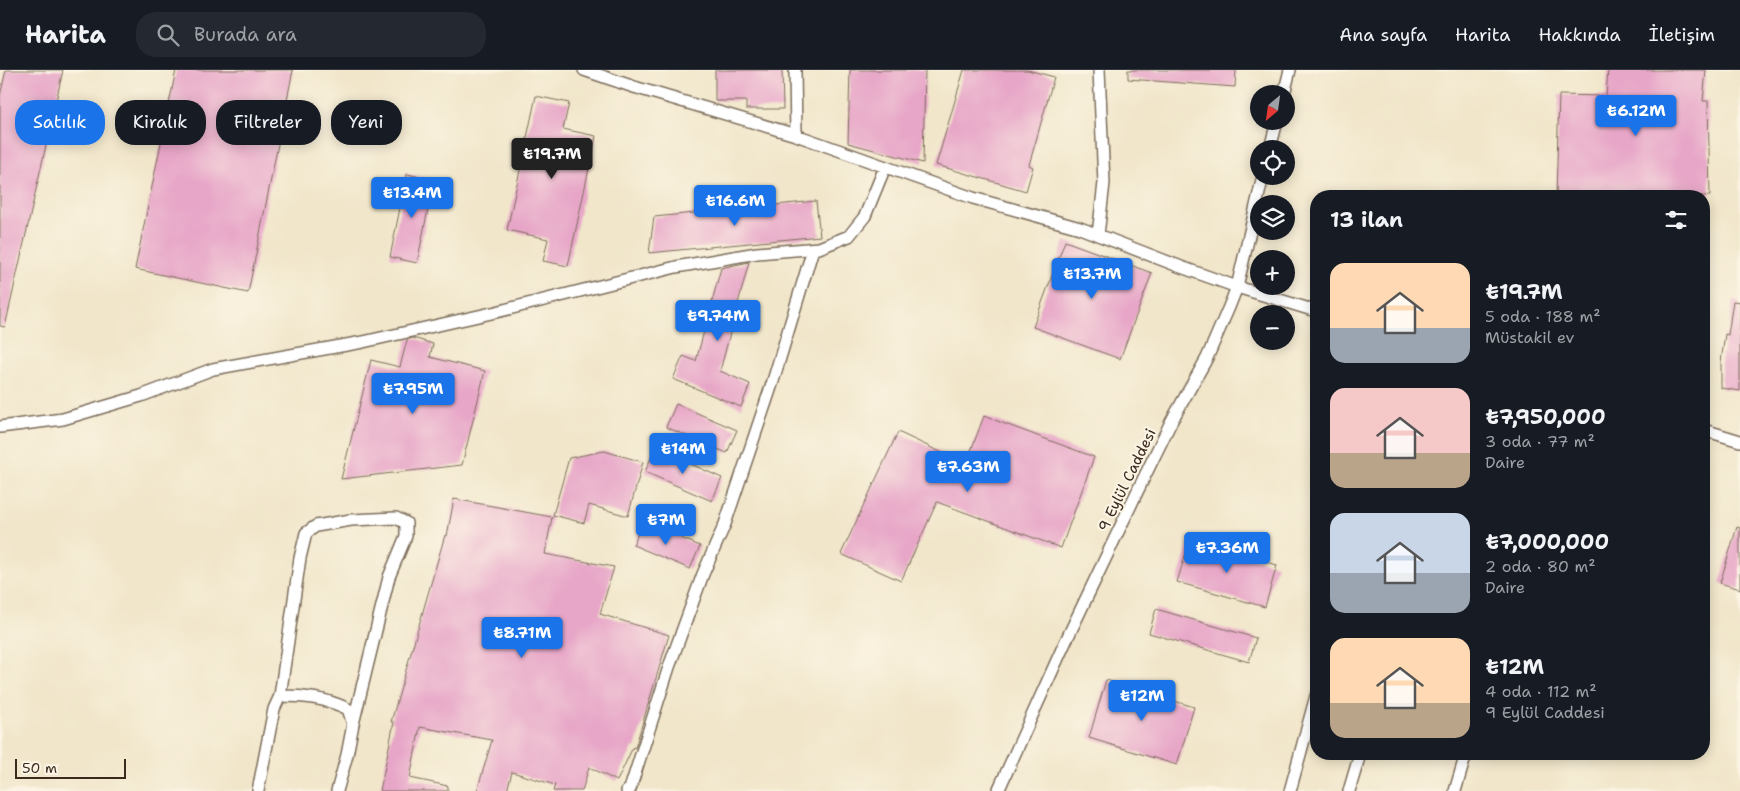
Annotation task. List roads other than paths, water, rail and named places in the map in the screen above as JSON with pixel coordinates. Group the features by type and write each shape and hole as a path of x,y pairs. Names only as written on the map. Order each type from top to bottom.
{"street":[{"path":"584,70 634,87 796,135 974,198 1080,228 1181,268 1310,309"},
{"path":"795,70 796,135"},
{"path":"1098,235 1104,183 1100,70"},
{"path":"1286,85 1290,70"},
{"path":"0,427 64,419 141,396 213,369 372,340 496,312 676,267 757,253 819,248 849,236 865,216 885,167"},
{"name":"9 Eylül Caddesi","path":"998,791 1063,647 1138,490 1207,358 1237,287 1261,185"},
{"path":"627,791 630,789 703,574 724,524 773,381 813,249"},
{"path":"1710,432 1740,441"},
{"path":"258,791 274,709 280,696 300,558 306,533 316,526 351,520 396,518 406,523 406,536 389,577 337,791"},
{"path":"280,696 302,696 334,702 348,709 353,724"},
{"path":"1290,791 1310,718"},
{"path":"1348,791 1358,760"},
{"path":"1455,791 1464,760"}]}
